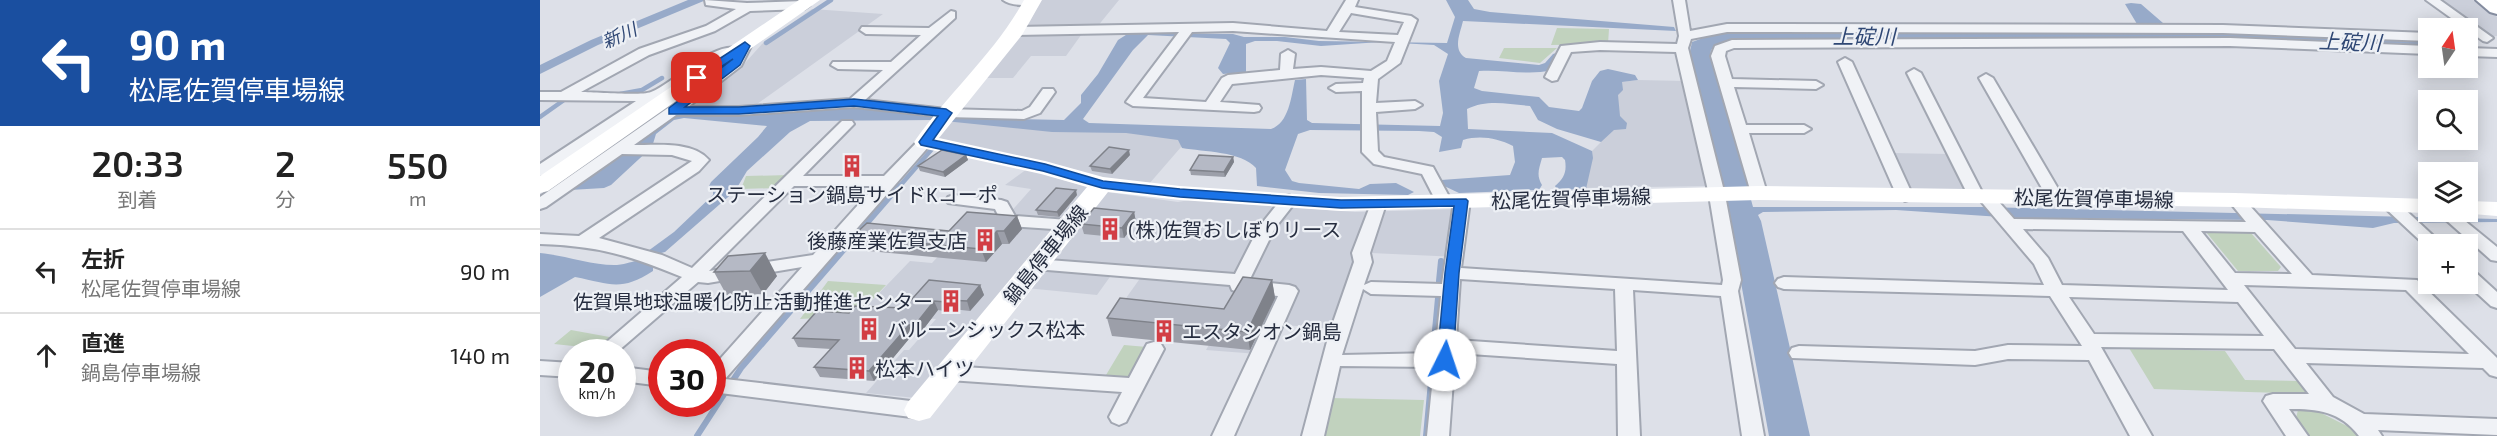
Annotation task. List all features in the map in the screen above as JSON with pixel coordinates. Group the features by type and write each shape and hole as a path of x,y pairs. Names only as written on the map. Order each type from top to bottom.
{"highway":[{"path":"2486,0 2497,8"}],"main road":[{"path":"925,142 943,117 1016,31 1032,1"},
{"path":"540,186 807,2"},
{"name":"鍋島停車場線","path":"919,410 1102,184 1045,168 925,142"},
{"name":"松尾佐賀停車場線","path":"1102,184 1180,193 1378,204 1759,193 1905,196 1993,208 2055,197 2248,215 2402,215 2418,209"},
{"path":"2478,212 2497,209"}],"street":[{"path":"1009,0 1032,1"},
{"path":"1679,0 1683,36 1717,195 1732,280 1728,291 1753,436"},
{"path":"2432,0 2492,38"},
{"path":"710,2 747,7 807,2"},
{"path":"1330,35 1350,5 1411,20 1393,63 1371,81 1336,88"},
{"path":"566,95 645,52 717,26 747,7"},
{"path":"854,103 951,15"},
{"path":"1016,31 1184,33 1233,27 1403,41"},
{"path":"1552,77 1566,49 1750,27 2188,28 2418,37"},
{"path":"866,30 933,32"},
{"path":"1184,33 1133,102 1254,108"},
{"path":"1759,193 1718,56 1720,49 1732,44 1748,42 2230,42 2418,50"},
{"path":"540,171 707,61 745,46"},
{"path":"540,204 673,111 736,63 745,46"},
{"path":"2478,52 2497,53"},
{"path":"1286,75 1288,54"},
{"path":"1845,62 1905,196"},
{"path":"838,64 895,66"},
{"path":"1209,106 1227,81 1233,78 1321,71 1371,81"},
{"path":"1914,73 1993,208 2042,262 2056,291 2091,346 2141,436"},
{"path":"1986,78 2055,197"},
{"path":"1371,81 1370,152 1372,157 1379,161 1428,170 1453,202 1451,282 1438,436"},
{"path":"1726,83 1816,85"},
{"path":"673,111 739,111 854,103 943,117 1024,115 1035,110 1048,92"},
{"path":"540,96 653,97"},
{"path":"1370,108 1416,105"},
{"path":"620,339 694,276 847,123"},
{"path":"1740,129 1804,129"},
{"path":"726,378 821,259 925,142"},
{"path":"583,241 694,168 701,160 693,155 669,151 620,149"},
{"path":"790,181 888,181"},
{"path":"954,200 1001,205 1009,221 1068,225"},
{"path":"1223,436 1289,291 1238,286 1267,227 1289,200"},
{"path":"1313,436 1338,334 1363,262 1361,253 1378,204"},
{"path":"1993,208 2188,226 2248,215 2307,280"},
{"path":"2402,215 2423,234"},
{"path":"2463,222 2497,256"},
{"path":"2188,226 2326,402 2365,429 2497,427"},
{"path":"540,239 583,241 613,246 669,265 680,272 708,277 821,259"},
{"path":"1035,264 1241,280"},
{"path":"2230,279 2411,284 2492,366"},
{"path":"1371,288 1451,282 1624,284 1728,291"},
{"path":"1784,283 2244,296"},
{"path":"1624,284 1629,436"},
{"path":"2478,284 2497,302"},
{"path":"1799,353 1975,358 2008,352 2091,346 2286,349 2492,366"},
{"path":"1119,417 1154,349"},
{"path":"1346,360 1445,353 1627,358"},
{"path":"540,368 558,369"},
{"path":"949,373 1135,386"},
{"path":"726,386 919,410"},
{"path":"2297,436 2273,401 2326,402"}],"shaded area":[{"path":"1041,0 1119,0 1097,27 1084,31 1066,56 1031,56 1013,78 984,78 1027,27"},
{"path":"2436,0 2473,0 2497,17 2497,36 2489,36 2478,29 2478,18 2462,18"},
{"path":"812,9 883,14 739,117 671,117 745,63 762,44"},
{"path":"1685,81 1711,186 1580,188 1592,151 1601,142 1622,82"},
{"path":"950,120 1134,131 1188,139 1149,184 1103,178 938,139"},
{"path":"1891,153 1949,154 1968,189 1908,190"},
{"path":"1027,169 1090,188 916,398 866,393 904,350 909,350 936,319 861,312 910,261 932,263 970,222 999,225 1031,189 1005,185"},
{"path":"1107,192 1178,202 1189,200 1355,212 1463,209 1458,257 1371,253 1345,330 1272,324 1258,354 1206,350 1220,325 1114,315 1141,277 1112,274 1097,295 1026,288"}],"green space":[{"path":"1557,28 1609,29 1608,44 1551,45"},
{"path":"1504,48 1557,48 1540,63 1499,58"},
{"path":"789,175 776,188 741,189 746,176"},
{"path":"2206,232 2251,233 2281,267 2278,271 2238,271"},
{"path":"828,281 886,285 857,316 800,319"},
{"path":"571,330 615,338 614,339 560,339"},
{"path":"1124,345 1147,347 1130,377 1106,375"},
{"path":"2129,348 2225,351 2245,380 2299,381 2309,394 2154,389"},
{"path":"1330,398 1424,400 1420,436 1323,436"},
{"path":"2298,410 2317,411 2357,431 2361,436 2305,436 2295,422"}],"water":[{"name":"新川","path":"688,0 706,0 598,45 540,74 540,65 591,40"},
{"path":"1446,0 1468,0 1474,9 1490,12 1674,27 1676,31 1463,21 1458,46 1459,51 1466,58 1539,65 1559,52 1551,70 1543,72 1479,71 1474,88 1482,91 1539,97 1549,107 1579,111 1592,81 1600,71 1608,69 1635,75 1638,80 1622,82 1623,90 1618,95 1620,116 1627,123 1626,129 1614,130 1601,142 1557,129 1538,120 1530,106 1490,103 1467,109 1468,129 1552,133 1592,151 1593,158 1586,189 1557,190 1555,186 1563,177 1566,168 1562,157 1542,158 1539,175 1542,185 1539,190 1459,193 1440,184 1441,180 1510,175 1515,162 1513,146 1495,139 1476,138 1463,140 1461,148 1439,152 1442,137 1434,132 1310,130 1298,134 1285,170 1292,181 1299,183 1359,189 1370,184 1396,183 1414,192 1408,195 1319,193 1257,186 1256,168 1241,158 1182,148 1178,140 1126,133 1052,132 935,120 810,121 790,132 747,171 735,191 665,252 653,255 648,251 674,232 713,195 713,191 708,188 711,182 767,126 684,118 674,120 656,134 652,147 611,185 604,188 570,190 676,115 738,114 838,107 957,118 1064,120 1081,103 1081,95 1098,74 1118,40 1129,33 1233,34 1244,37 1285,37 1319,41 1447,43 1455,17","holes":["1148,35 1226,39 1230,43 1218,68 1223,74 1246,72 1246,44 1255,41 1321,46 1381,42 1434,45 1448,54 1439,81 1443,113 1440,126 1312,123 1307,120 1306,79 1295,80 1285,115 1282,121 1271,129 1089,123 1083,119 1133,50"]},
{"path":"2125,4 2141,4 2163,23 2137,24"},
{"name":"上碇川","path":"1734,31 2222,32 2418,40 2418,48 2229,40 1740,39 1717,45 1711,50 1710,57 1748,178 1747,185 1753,207 1982,207 2418,217 2418,222 2478,222 2478,219 2497,219 2497,222 2394,223 2373,228 2267,220 2016,218 1896,210 1763,212 1758,215 1810,436 1769,436 1723,184 1689,56 1692,42 1717,33"},
{"path":"540,253 608,265 642,261 653,265 653,271 642,278 623,284 607,284 575,277 540,297"}],"building":[{"path":"1109,147 1129,150 1110,169 1090,166"},
{"path":"942,150 966,155 943,172 918,166"},
{"path":"1199,155 1233,157 1224,172 1190,170"},
{"path":"1056,188 1076,190 1057,212 1036,210"},
{"path":"1094,208 1134,212 1122,228 1081,224"},
{"path":"967,212 1017,216 1004,231 997,231 981,249 852,237 867,223 949,231"},
{"path":"765,253 750,271 714,272 728,256"},
{"path":"1243,277 1272,280 1247,332 1107,318 1120,298 1224,309"},
{"path":"929,280 980,285 967,301 934,301 915,325 909,325 869,371 814,367 839,340 793,338 817,311 849,313 855,306 904,308"}],"waterway":[{"path":"766,43 831,0"},
{"path":"676,70 688,65"},
{"path":"620,94 642,90 662,78"},
{"path":"540,117 564,100"},
{"path":"898,188 932,149"},
{"path":"697,436 741,368 899,186"},
{"path":"1439,281 1441,261"},
{"path":"1433,352 1438,298"},
{"path":"1426,436 1432,371"}],"place":[{"name":"ステーション鍋島サイドKコーポ","path":"852,166"},
{"name":"(株)佐賀おしぼりリース","path":"1110,229"},
{"name":"後藤産業佐賀支店","path":"985,240"},
{"name":"佐賀県地球温暖化防止活動推進センター","path":"951,301"},
{"name":"バルーンシックス松本","path":"869,329"},
{"name":"エスタシオン鍋島","path":"1164,331"},
{"name":"松本ハイツ","path":"857,368"}],"route":[{"path":"697,78 745,46 736,63 673,111 739,111 798,105 854,103 924,110 946,113 925,142 1045,168 1102,184 1180,193 1341,204 1462,201 1452,273 1445,360"}]}
